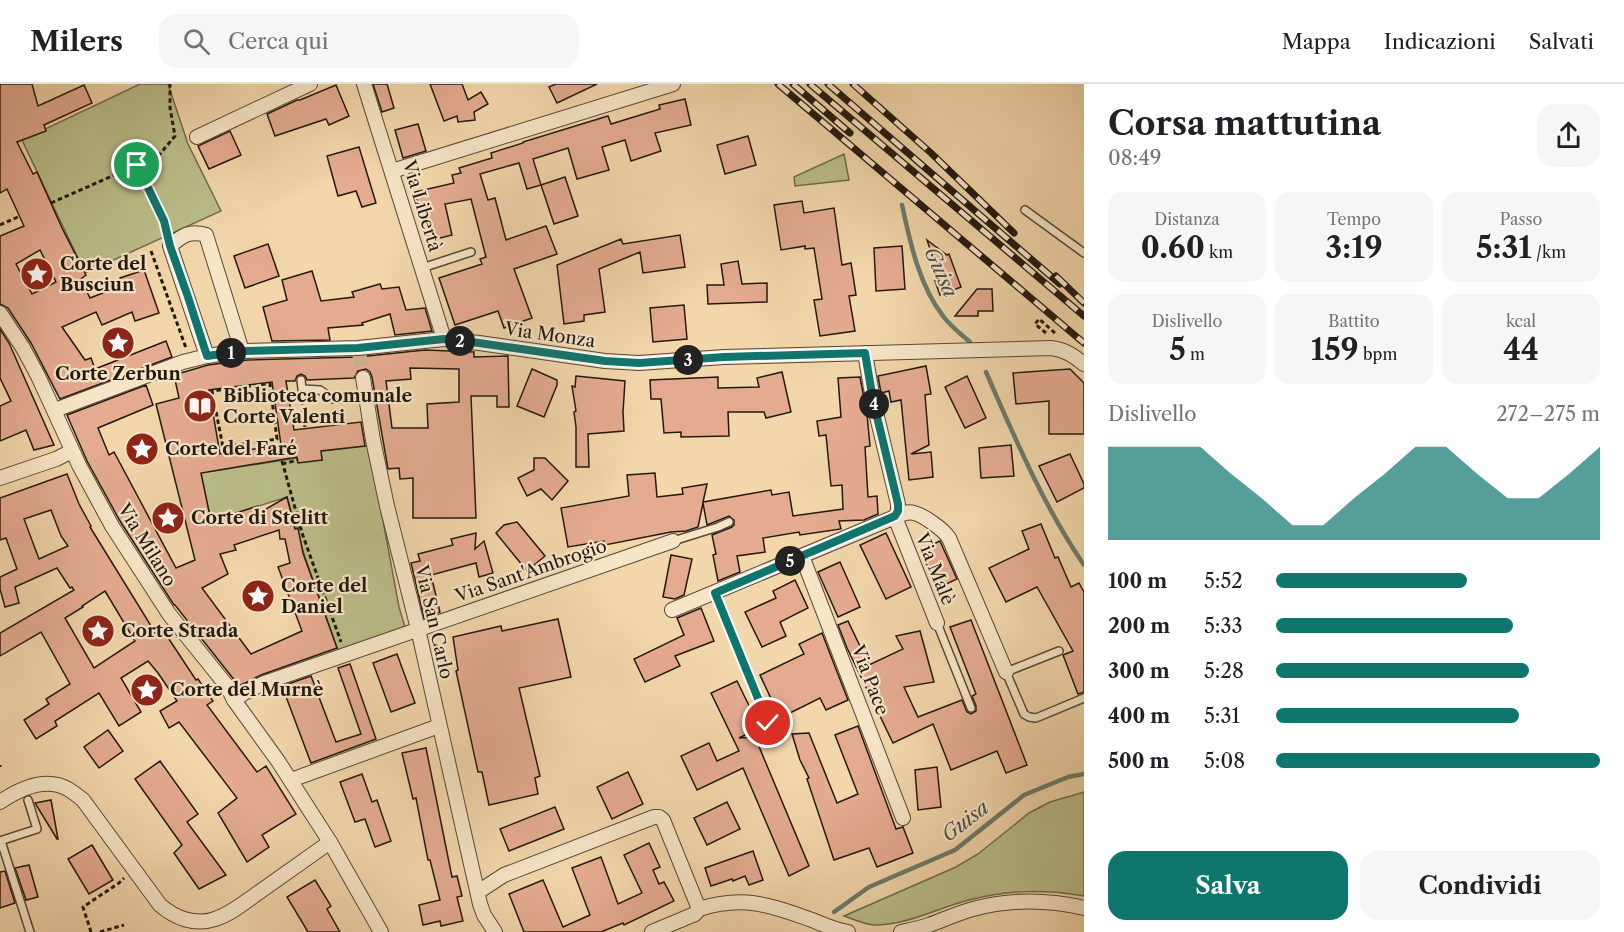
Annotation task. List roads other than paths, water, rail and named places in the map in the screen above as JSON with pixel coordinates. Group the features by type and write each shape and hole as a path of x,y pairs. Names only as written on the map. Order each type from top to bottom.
{"street":[{"path":"197,137 310,84"},
{"name":"Via Libertà","path":"364,84 444,339"},
{"path":"392,171 673,84"},
{"path":"207,356 170,246 180,238 195,232 206,235 242,351"},
{"name":"Via Milano","path":"0,313 23,348 72,451 112,526 169,614 228,687 234,700 291,780 330,842 381,932"},
{"name":"Via Monza","path":"54,410 207,356 242,351 298,353 358,350 444,339 605,361 639,363 724,357 865,353 1053,340 1060,349 1084,364"},
{"name":"Via Malè","path":"865,353 873,400 898,504 895,516 937,623"},
{"name":"Via San Carlo","path":"363,378 387,506 478,892 484,915 495,932"},
{"path":"0,478 56,459 72,451"},
{"path":"672,610 895,516 913,512 946,533 1006,672"},
{"name":"Via Sant'Ambrogio","path":"234,700 264,684 673,542"},
{"name":"Via Pace","path":"802,556 903,818"},
{"path":"291,780 439,726"},
{"path":"0,802 22,789 39,784 54,784 67,789 83,800 160,905 169,914 183,920 214,920 233,911 330,842"},
{"path":"478,892 504,875 659,817 663,820 699,909"},
{"path":"474,874 504,875"},
{"path":"901,932 928,925 970,909 1000,902 1031,900 1063,903 1084,908"},
{"path":"652,932 695,914 699,909 719,903 733,902 762,904 848,932"}],"lane":[{"path":"1025,210 1084,253"},
{"path":"422,268 471,252"},
{"path":"301,380 302,389 320,390 333,399 359,397"},
{"path":"673,542 729,522"},
{"path":"715,593 768,723"},
{"path":"937,623 971,708"},
{"path":"1059,651 1006,672 1024,714 1036,718 1084,698"},
{"path":"28,800 37,829 1,841 30,932"}],"waterway":[{"name":"Guisa","path":"902,205 912,248 928,291 946,320 970,342"},
{"name":"Guisa","path":"986,372 1055,519 1084,565"},
{"name":"Guisa","path":"834,912 869,887 955,850 1024,795 1068,777 1084,774"}],"tunnel":[{"path":"359,352 363,378"}],"railway":[{"path":"778,84 1084,343"},
{"path":"793,84 850,133"},
{"path":"810,84 1084,316"},
{"path":"828,84 1060,284"},
{"path":"853,84 931,153 1014,233"},
{"path":"1056,276 1084,303"}],"place":[{"name":"Corte del Busciun","path":"37,274"},
{"name":"Corte Zerbun","path":"118,343"},
{"name":"Biblioteca comunale Corte Valenti","path":"200,406"},
{"name":"Corte del Faré","path":"142,449"},
{"name":"Corte di Stelitt","path":"168,518"},
{"name":"Corte del Daniel","path":"258,596"},
{"name":"Corte Strada","path":"98,631"},
{"name":"Corte del Murnè","path":"147,690"}]}
